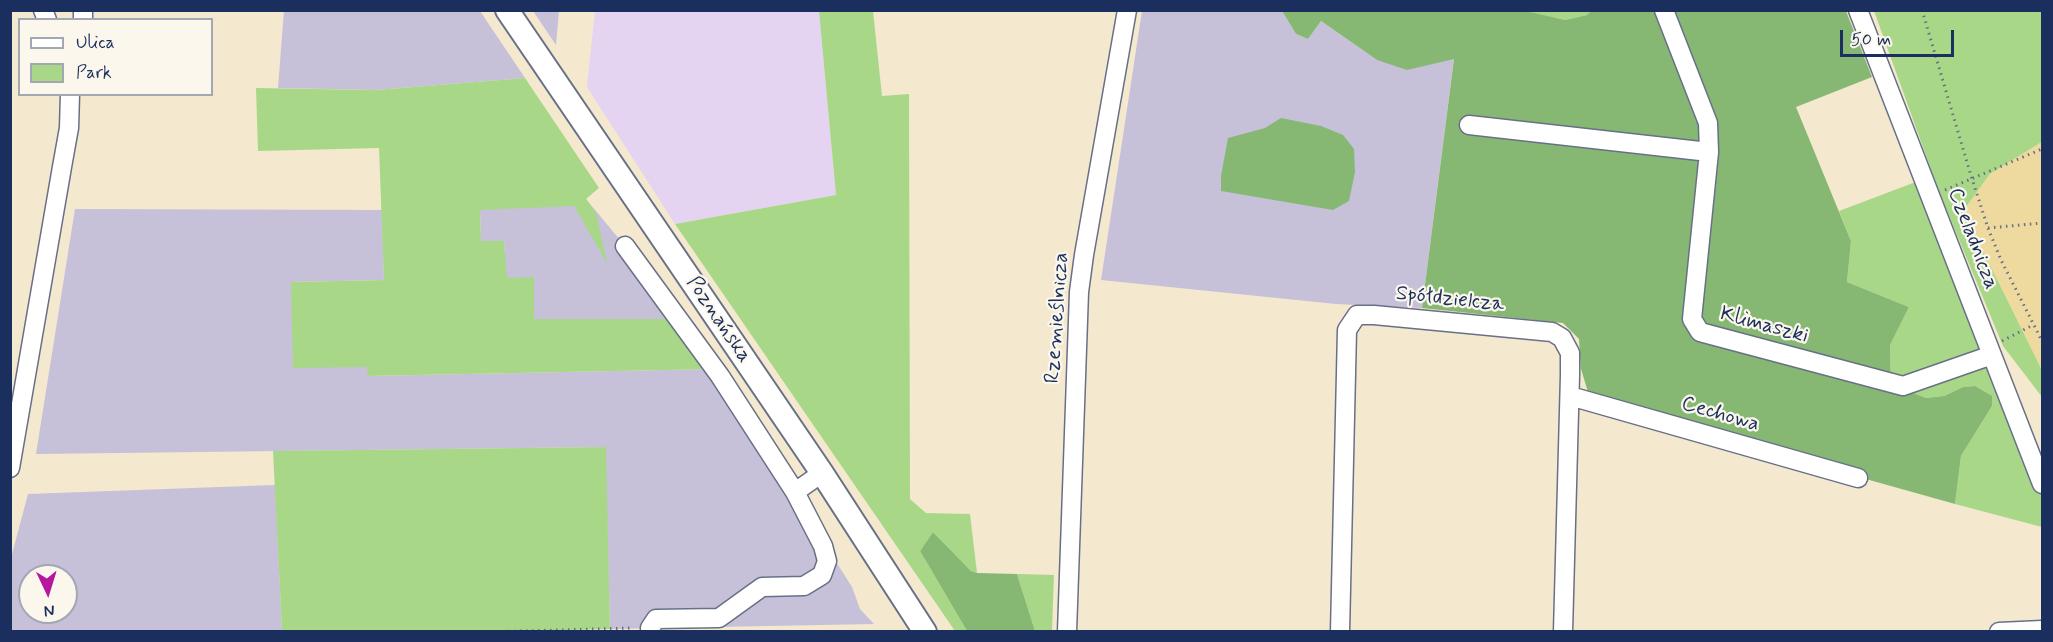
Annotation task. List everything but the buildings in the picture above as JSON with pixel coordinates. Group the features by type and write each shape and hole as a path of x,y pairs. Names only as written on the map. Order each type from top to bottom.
{"main road":[{"name":"Poznańska","path":"507,10 822,473 926,632"}],"street":[{"name":"Rzemieślnicza","path":"1067,632 1079,292 1127,10"},
{"name":"Klimaszki","path":"1664,10 1708,123 1709,152 1692,319 1700,332 1903,386 1995,349"},
{"name":"Czeladnicza","path":"1858,10 1949,240 1995,349 2043,484"},
{"path":"10,468 62,167 71,99"},
{"path":"1469,125 1709,152"},
{"path":"625,246 720,376 795,492 823,546 827,561 822,575 804,586 762,587 719,618 656,619 650,628"},
{"name":"Spółdzielcza","path":"1340,632 1347,330 1357,315 1552,332 1562,338 1569,353 1570,396 1563,632"},
{"name":"Cechowa","path":"1570,396 1858,478"},
{"path":"795,492 822,473"},
{"path":"1999,632 2043,630"}],"path":[{"path":"1922,10 1988,228 2001,260 2043,341"},
{"path":"1940,192 2043,149"},
{"path":"1988,228 2043,223"},
{"path":"1995,349 2034,324"},
{"path":"484,632 650,628"}],"shaded area":[{"path":"284,10 480,11 525,78 376,90 278,88"},
{"path":"533,11 559,11 556,45"},
{"path":"595,11 819,11 836,195 675,224 587,87"},
{"path":"1142,11 1282,11 1296,34 1308,39 1321,21 1377,60 1454,58 1422,308 1336,304 1101,280"},
{"path":"586,199 625,246 677,319 533,319 506,278 504,241 481,241 480,210"},
{"path":"75,209 382,210 384,280 291,282 368,367 369,376 714,369 852,587 860,609 874,624 610,629 605,447 36,454"},
{"path":"275,485 282,631 11,631 11,558 28,494"}],"green space":[{"path":"1521,10 1565,20 1587,15 1592,10 1846,11 1872,77 1796,107 1851,241 1847,282 1909,307 1890,345 1891,384 1926,398 1944,396 1963,387 1975,386 1992,396 1992,406 1961,456 1955,504 1591,402 1581,369 1579,339 1563,323 1422,308 1454,59 1407,70 1377,60 1321,21 1308,39 1296,34 1282,11"},
{"path":"819,11 873,11 882,96 909,94 910,499 926,513 970,514 977,573 971,571 933,532 920,551 967,631 955,631 675,224 836,195"},
{"path":"1521,11 1592,11 1587,15 1565,20"},
{"path":"1874,11 2042,11 2042,142 1990,174 1964,211 2042,370 2042,397 2003,346 1938,189"},
{"path":"525,78 599,188 586,199 596,213 607,263 574,206 480,210 481,241 504,241 507,278 534,277 534,319 677,319 714,369 368,376 367,367 293,368 291,282 384,280 379,148 258,151 256,88 376,90"},
{"path":"1281,118 1321,126 1343,135 1354,149 1355,172 1349,201 1333,210 1221,191 1221,176 1228,138 1265,128"},
{"path":"1923,181 2042,492 2042,527 1955,504 1961,456 1992,406 1991,396 1975,386 1963,387 1944,396 1926,398 1891,384 1890,345 1909,307 1847,282 1851,241 1839,211"},
{"path":"606,447 610,629 484,632 282,631 273,451"},
{"path":"933,532 971,571 1017,574 1035,631 967,631 920,551"},
{"path":"1017,574 1054,575 1052,631 1035,631"}],"sand":[{"path":"2042,142 2042,370 1963,211 1990,174"}]}
